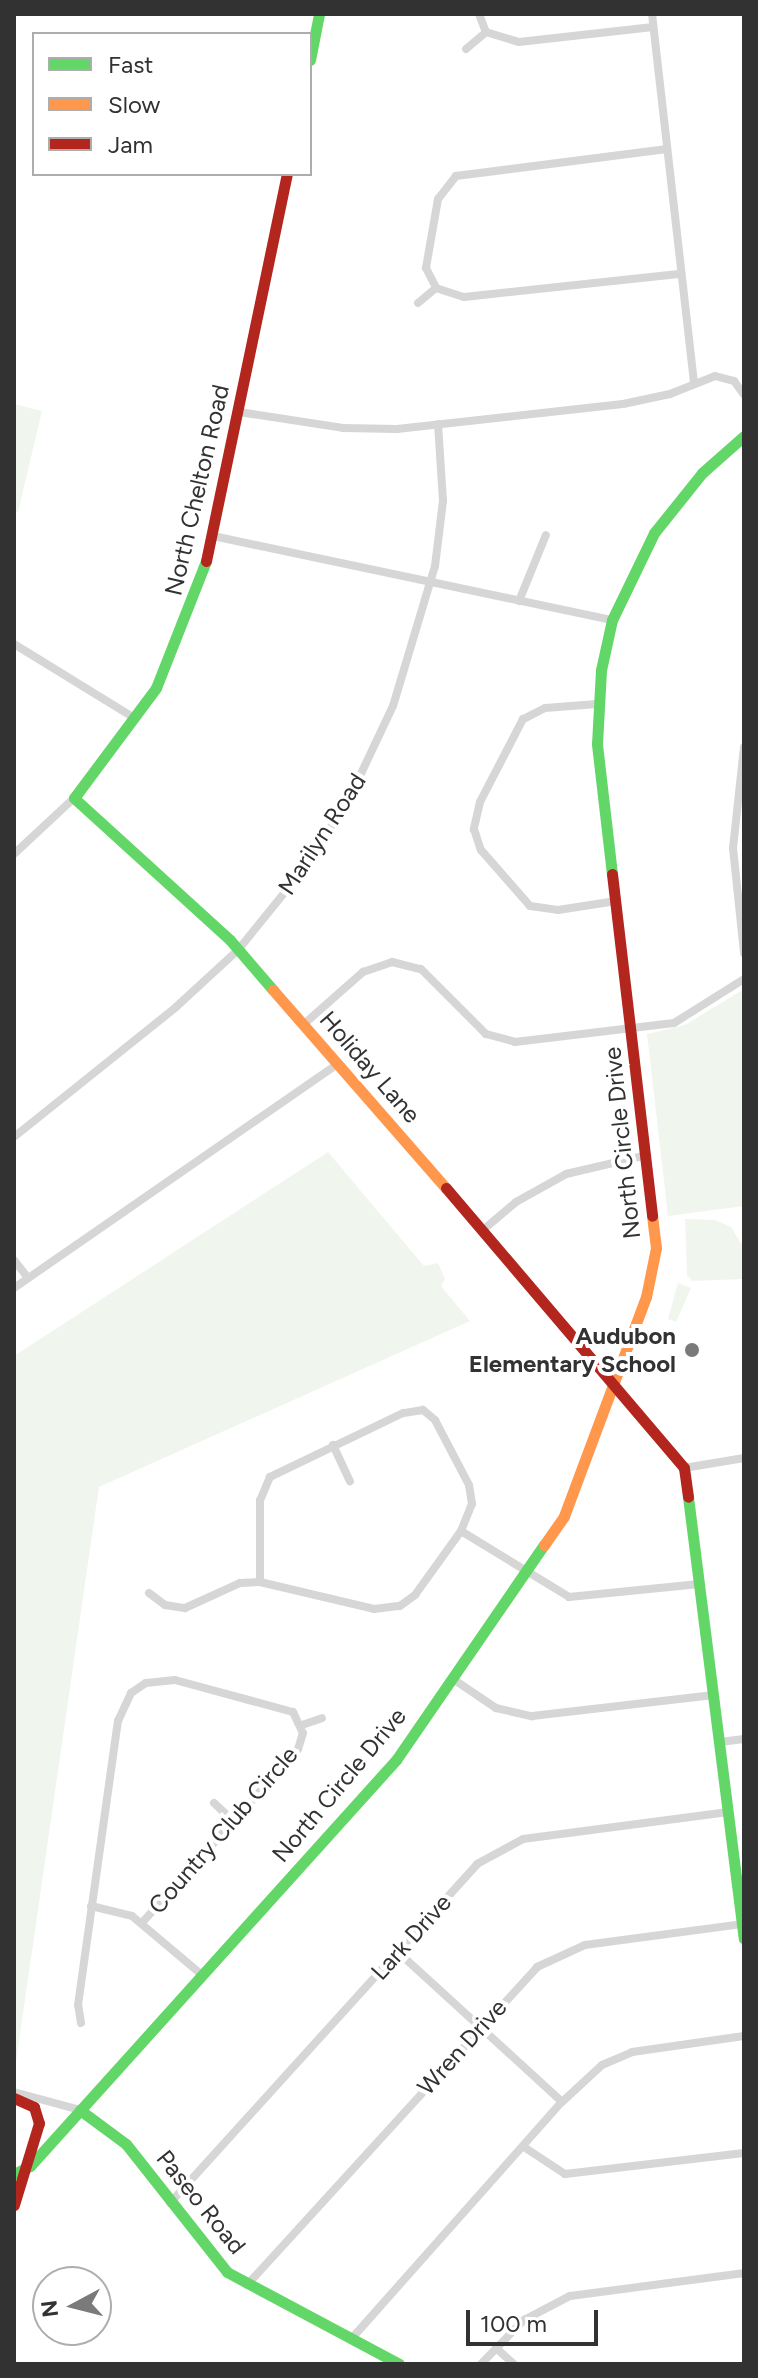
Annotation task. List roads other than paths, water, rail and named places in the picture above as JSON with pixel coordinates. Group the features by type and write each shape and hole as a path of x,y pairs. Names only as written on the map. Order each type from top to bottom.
{"street":[{"path":"312,50 319,14"},
{"path":"479,14 486,32"},
{"path":"652,14 694,384"},
{"path":"486,32 519,42 653,27"},
{"path":"466,49 486,32"},
{"path":"436,288 425,254 438,199 456,176 667,149"},
{"name":"North Chelton Road","path":"14,854 74,798 136,719 188,621 213,536 287,176"},
{"path":"436,288 464,297 681,274"},
{"path":"418,303 436,288"},
{"path":"239,412 361,429 623,404 723,375 744,395"},
{"name":"Marilyn Road","path":"14,1137 176,1007 238,950 302,871 349,799 393,706 431,582 443,501 438,424"},
{"name":"North Circle Drive","path":"14,2205 30,2166 396,1760 564,1516 615,1382 652,1272 656,1224 616,901 597,704 612,620 654,533 702,473 744,436"},
{"path":"519,601 546,535"},
{"path":"213,536 612,620"},
{"path":"14,644 136,719"},
{"path":"597,704 545,708 523,719 480,802 474,829 481,850 530,906 558,910 616,901"},
{"path":"744,747 733,848 744,953"},
{"name":"Holiday Lane","path":"74,798 238,950 615,1382 684,1468"},
{"path":"304,1024 363,972 392,962 421,969 480,1029 504,1041 631,1029 683,1019 744,979"},
{"path":"14,1288 338,1064"},
{"path":"483,1230 516,1202 566,1174 647,1155"},
{"path":"14,1260 28,1278"},
{"path":"423,1410 427,1400"},
{"path":"260,1582 260,1500 266,1483 282,1467 403,1413 423,1410"},
{"path":"149,1593 165,1605 185,1608 240,1583 260,1582 393,1609 415,1595 461,1531 472,1504 469,1485 439,1426 423,1410"},
{"path":"333,1445 350,1481"},
{"path":"744,1458 684,1468 741,1893 744,1938"},
{"path":"461,1531 556,1593 583,1598 699,1584"},
{"path":"453,1679 496,1708 532,1716 714,1695"},
{"name":"Country Club Circle","path":"81,2023 78,2005 118,1721 137,1688 175,1680 278,1704 293,1712 302,1725 298,1749 142,1923 202,1975"},
{"path":"302,1725 322,1718"},
{"path":"720,1742 744,1739"},
{"path":"214,1803 233,1821"},
{"name":"Lark Drive","path":"170,2203 477,1864 507,1845 728,1812"},
{"path":"91,1906 118,1910 142,1923"},
{"name":"Wren Drive","path":"247,2285 537,1967 569,1949 742,1924"},
{"path":"398,1952 562,2102"},
{"path":"353,2337 562,2102 616,2056 744,2036"},
{"path":"14,2095 29,2103 38,2114 30,2166"},
{"name":"Paseo Road","path":"14,2095 80,2110 126,2144 213,2258 247,2285 353,2337 399,2364"},
{"path":"524,2147 565,2174 744,2153"},
{"name":"North Circle Drive","path":"14,2174 30,2166"},
{"path":"481,2364 524,2320 570,2296 744,2273"},
{"path":"496,2348 514,2364"}],"place":[{"name":"Audubon Elementary School","path":"692,1350"}]}
